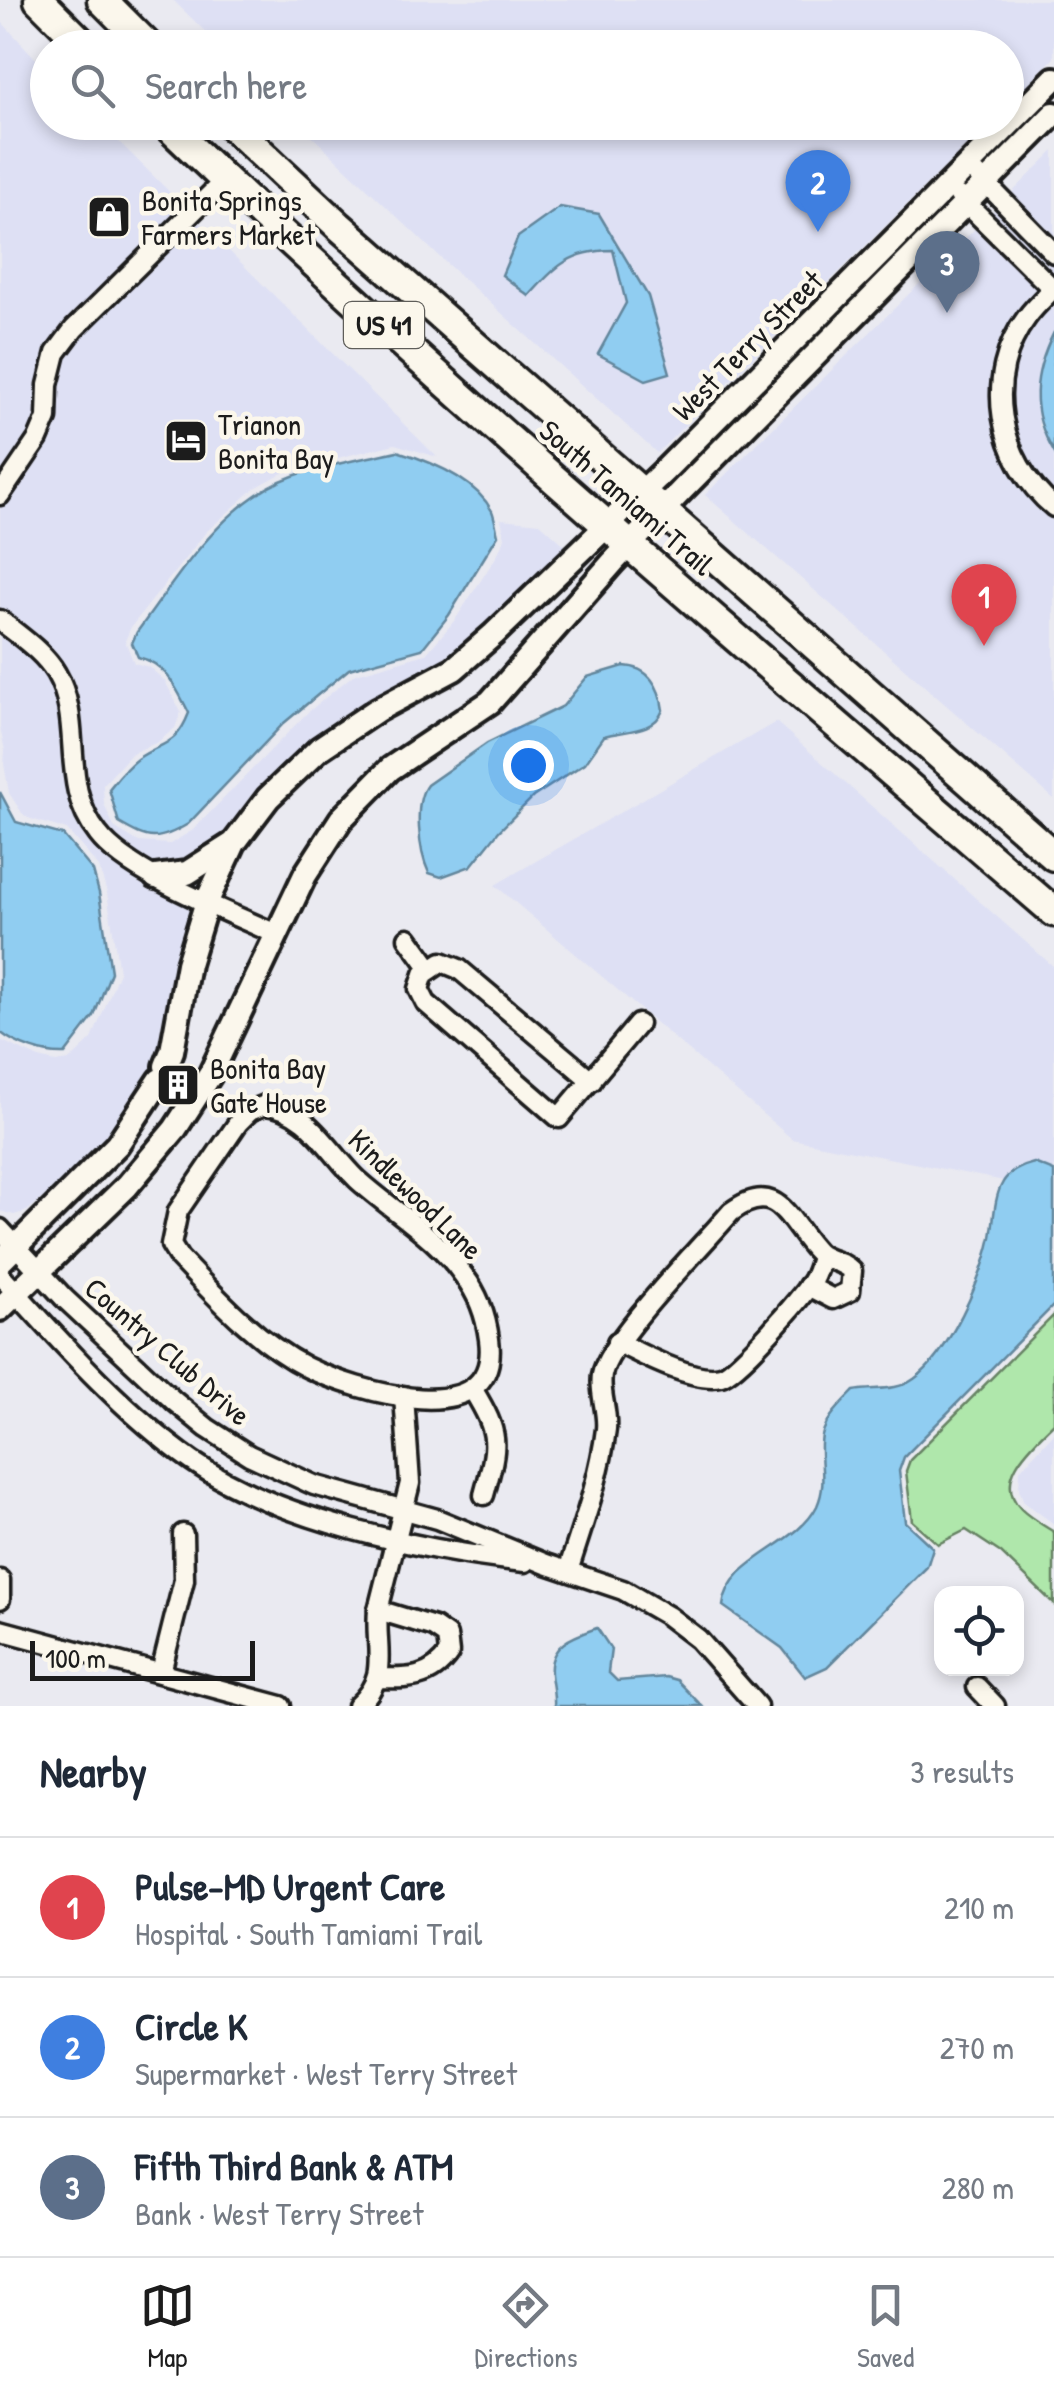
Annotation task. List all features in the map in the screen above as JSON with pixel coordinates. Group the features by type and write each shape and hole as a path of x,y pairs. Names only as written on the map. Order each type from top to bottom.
{"main road":[{"path":"39,0 69,30"},
{"path":"102,0 132,30"},
{"name":"South Tamiami Trail","path":"183,140 607,523 1054,912"},
{"name":"South Tamiami Trail","path":"247,140 1054,856"}],"street":[{"name":"West Terry Street","path":"1024,109 1054,79"},
{"name":"West Terry Street","path":"8,1301 127,1186 175,1129 227,1044 322,846 366,791 418,749 490,702 662,511 1054,114"},
{"name":"West Terry Street","path":"234,843 292,772 350,727 469,657 994,140"},
{"path":"968,166 1054,252"},
{"path":"0,494 38,439 47,418 48,385 56,354 74,328 224,180"},
{"path":"948,185 1054,288 1026,317 1006,356 1000,405 1018,466 1054,507"},
{"path":"0,620 43,656 62,686 68,704 72,768 87,818 109,847 139,869 278,935"},
{"path":"156,877 188,873 234,843"},
{"path":"8,1254 117,1145 163,1073 206,901 234,843"},
{"path":"408,938 429,967"},
{"path":"592,1081 458,969 442,962 429,967 420,980 426,1004 559,1118 592,1081 638,1024"},
{"name":"Kindlewood Lane","path":"282,1106 296,1113 366,1187 458,1266 482,1310 490,1360 472,1390 457,1398 404,1396 335,1380 285,1355 256,1334 204,1284 171,1245 178,1211 250,1111 282,1106"},
{"path":"568,1571 594,1492 604,1446 607,1424 602,1374 618,1342 744,1202 761,1198 778,1204 821,1257 846,1264 854,1278 850,1291 833,1298 808,1286"},
{"name":"Country Club Drive","path":"0,1228 8,1254 40,1271 206,1428 284,1474 454,1524 546,1564 623,1590 668,1616 713,1652 758,1706"},
{"path":"618,1342 687,1371 722,1376 736,1367 808,1286 821,1257"},
{"name":"Country Club Drive","path":"0,1275 8,1301 141,1419 194,1462 258,1498 448,1553 546,1564"},
{"path":"472,1390 493,1427 496,1444 484,1495"},
{"path":"357,1706 367,1697 381,1661 376,1628 378,1610 412,1466 404,1396"},
{"path":"161,1672 184,1580 183,1534"},
{"path":"0,1580 0,1599"},
{"path":"377,1678 408,1680 424,1675 440,1667 449,1653 447,1636 434,1627 378,1610"},
{"path":"0,1630 281,1706"},
{"path":"977,1687 995,1706"}],"shaded area":[{"path":"173,0 1054,0 1054,58 1024,88 1024,30 204,30"},
{"path":"0,20 30,53 30,140 117,140 437,457 395,444 288,470 255,488 206,532 131,627 125,641 134,663 149,667 165,681 181,712 175,728 158,742 132,753 103,785 104,804 114,827 139,842 170,844 193,830 307,713 353,675 426,654 455,620 496,557 505,538 501,519 540,523 568,548 449,661 372,703 211,869 156,1070 98,1153 27,1211 14,1215 0,1211 0,1040 39,1058 70,1060 92,1039 119,972 99,867 67,830 22,813 9,793 0,727"},
{"path":"316,140 972,140 657,453"},
{"path":"1054,151 1054,332 1040,367 1036,391 1039,426 1054,452 1054,799 705,495"},
{"path":"776,722 1054,967 1054,1171 1034,1163 1022,1166 1004,1181 792,1139 495,885"},
{"path":"1054,1433 1054,1524 1024,1502 1019,1489 1020,1470"}],"green space":[{"path":"1054,1315 1054,1423 1019,1462 1011,1485 1021,1509 1054,1532 1054,1604 1001,1553 966,1530 938,1544 912,1521 906,1471 910,1460"}],"water":[{"path":"560,207 599,214 648,296 670,373 646,380 598,354 626,303 613,250 586,253 565,262 529,296 502,275 518,237"},
{"path":"1054,332 1054,452 1040,422 1037,392 1042,363"},
{"path":"397,451 463,481 493,514 498,535 449,615 422,649 349,669 284,723 188,824 154,837 119,823 109,789 133,762 174,738 189,713 170,678 156,665 138,657 132,643 169,588 224,521 268,487 306,472"},
{"path":"624,666 640,670 652,680 663,710 659,717 646,727 604,736 585,763 533,797 471,866 441,877 429,873 419,828 420,803 427,785 487,743 563,706 587,677"},
{"path":"0,792 16,822 63,835 93,871 99,893 111,972 94,1016 65,1054 31,1048 0,1032"},
{"path":"1034,1163 1054,1171 1054,1305 904,1457 899,1471 905,1522 933,1548 927,1567 827,1667 805,1677 782,1648 723,1606 728,1590 737,1576 795,1532 817,1506 822,1482 822,1436 837,1408 854,1391 907,1383 940,1352 980,1273 1002,1184 1016,1170"},
{"path":"597,1628 611,1649 608,1672 617,1681 666,1677 677,1680 702,1706 554,1706 554,1655 564,1643"}],"place":[{"name":"Bonita Springs Farmers Market","path":"109,217"},
{"name":"Circle K","path":"818,232"},
{"name":"Fifth Third Bank & ATM","path":"947,313"},
{"name":"Trianon Bonita Bay","path":"186,441"},
{"name":"Pulse-MD Urgent Care","path":"984,646"},
{"name":"Bonita Bay Gate House","path":"178,1085"}]}
